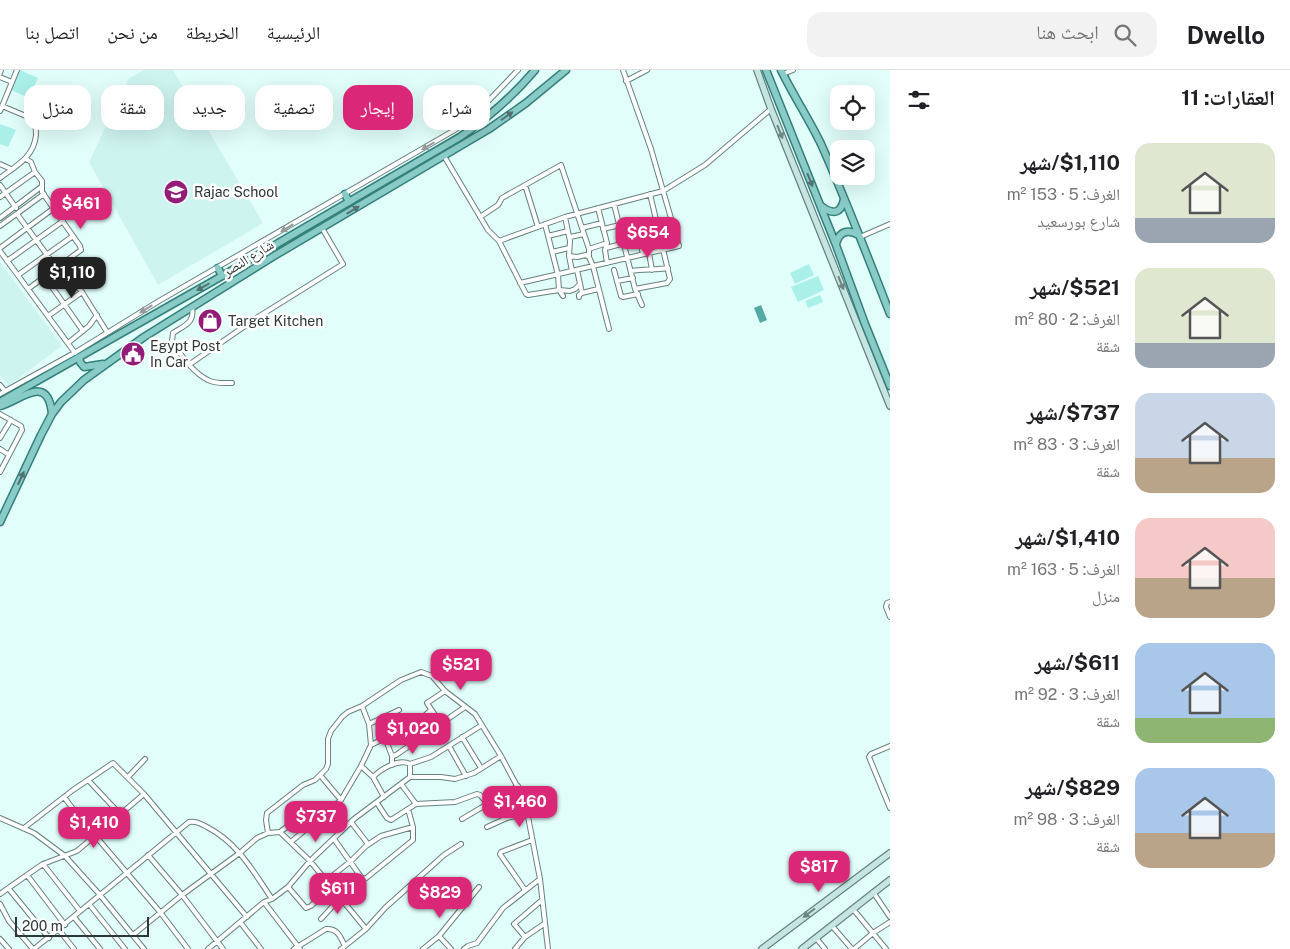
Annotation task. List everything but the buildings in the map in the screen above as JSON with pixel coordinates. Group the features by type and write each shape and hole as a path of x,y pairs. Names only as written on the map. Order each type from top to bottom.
{"main road":[{"name":"شارع النصر","path":"0,522 52,414 71,392 104,364 192,307 489,129 521,107 566,70"},
{"path":"757,70 771,110 890,406"},
{"path":"766,70 890,386"},
{"name":"شارع النصر","path":"0,402 77,355 222,276 477,126 509,99 532,71"},
{"path":"782,72 809,119 844,198 890,314"},
{"path":"345,194 349,202"},
{"path":"820,206 832,212 839,211 842,208 844,198"},
{"path":"836,245 840,235 847,231 853,231 859,236"},
{"path":"218,268 222,276"},
{"path":"77,355 81,364 86,367 104,364"},
{"path":"0,406 30,392 38,392 47,399 52,414"},
{"path":"762,949 890,853"},
{"path":"802,949 890,880"}],"street":[{"path":"0,178 26,159 35,141 36,124 30,118 1,108 17,70"},
{"path":"0,394 77,355 108,332 467,122 518,70"},
{"path":"520,283 679,246 651,150 623,70"},
{"path":"626,81 647,70"},
{"path":"782,72 793,70"},
{"path":"0,77 12,82"},
{"path":"499,241 565,217 663,191 705,166 771,110"},
{"path":"444,156 488,230 499,241 525,293 528,295 575,289 580,284"},
{"path":"26,159 31,162 35,172 42,181 41,188 44,194 81,250 28,289"},
{"path":"0,164 11,169"},
{"path":"480,217 498,205 502,198 562,165 589,249 589,257 609,329"},
{"path":"0,198 35,172"},
{"path":"0,185 27,228 58,268 68,274 108,332"},
{"path":"525,185 538,227"},
{"path":"0,218 41,188"},
{"path":"0,226 44,194"},
{"path":"635,289 667,283 670,279 650,194"},
{"path":"614,204 629,258 635,289 642,305"},
{"path":"54,208 0,249 77,355"},
{"path":"598,208 606,246 607,263"},
{"path":"565,217 570,237 569,256 580,284 580,295 598,289"},
{"path":"7,261 63,221"},
{"path":"582,228 602,223"},
{"path":"545,224 558,274 559,290 563,296"},
{"path":"640,224 643,254"},
{"path":"859,236 890,224"},
{"path":"603,229 620,225"},
{"path":"190,364 258,316 344,264 322,228"},
{"path":"548,236 568,231"},
{"path":"570,237 584,234"},
{"path":"623,237 660,234"},
{"path":"18,275 73,236"},
{"path":"589,249 625,243"},
{"path":"552,252 569,248"},
{"path":"649,253 652,270"},
{"path":"569,256 578,257 586,255 589,257"},
{"path":"632,271 648,268 652,270 668,268"},
{"path":"614,270 622,297 638,294"},
{"path":"45,277 83,331"},
{"path":"617,281 633,278"},
{"path":"48,316 82,292"},
{"path":"192,307 192,320 173,333 172,337 175,346 197,373 208,380 219,383 232,383"},
{"path":"68,343 92,324 97,315"},
{"path":"0,385 5,392"},
{"path":"0,414 21,426 22,430 1,469"},
{"path":"0,438 11,420"},
{"path":"0,449 9,456"},
{"path":"890,602 887,603 886,607 890,617"},
{"path":"268,833 267,813 303,785 315,780 328,764 328,739 331,731 342,717 401,680 421,672 432,676 445,690 475,714 518,786 527,807 540,879 548,949"},
{"path":"441,724 427,703 445,690"},
{"path":"292,842 341,800 361,766 371,745 369,724 362,706"},
{"path":"392,756 465,707"},
{"path":"369,724 399,710"},
{"path":"389,715 396,730 402,736 432,710"},
{"path":"374,777 378,772 392,765 404,762 410,764 431,757 482,725"},
{"path":"371,745 396,730"},
{"path":"385,738 392,756 392,765"},
{"path":"462,738 481,768"},
{"path":"449,746 466,776"},
{"path":"890,746 871,754 869,757 890,808"},
{"path":"208,949 264,902 272,899 288,887 310,860 351,822 410,777 455,779 466,776 501,756"},
{"path":"128,777 145,759"},
{"path":"24,828 113,763 144,794 247,917"},
{"path":"410,764 410,777"},
{"path":"361,766 374,777 384,797"},
{"path":"320,775 341,800"},
{"path":"88,780 120,814"},
{"path":"402,784 416,804"},
{"path":"462,819 518,786"},
{"path":"0,894 43,864 77,850 144,794"},
{"path":"377,803 388,820 390,820 416,804 455,802 477,794 487,803"},
{"path":"64,797 160,912 188,949"},
{"path":"334,839 363,878 368,878 413,840 413,827 408,809"},
{"path":"487,827 507,818 528,814"},
{"path":"0,818 24,828 55,847 65,856 144,949"},
{"path":"133,935 257,838 268,833 280,832 297,819"},
{"path":"0,904 9,921 34,949 189,822 197,822 229,840 241,852 272,899"},
{"path":"351,822 368,844"},
{"path":"326,880 351,862 368,844 381,836 413,827"},
{"path":"280,832 310,860 366,929"},
{"path":"525,890 500,854 532,840"},
{"path":"294,949 326,929 331,928 338,933 343,948 366,929 391,902 444,855 460,844"},
{"path":"148,855 182,895 223,949"},
{"path":"43,864 80,911"},
{"path":"27,874 65,925"},
{"path":"464,949 477,943 498,913 540,879"},
{"path":"288,887 306,908 332,886"},
{"path":"424,949 439,936 479,887"},
{"path":"9,889 49,938"},
{"path":"873,892 890,917"},
{"path":"321,919 341,898"},
{"path":"525,937 514,924 542,900"},
{"path":"264,902 299,947"},
{"path":"89,904 124,949"},
{"path":"853,909 886,949"},
{"path":"74,917 100,949"},
{"path":"240,922 262,949"},
{"path":"832,926 853,949 890,922"},
{"path":"514,949 525,937 544,924"},
{"path":"59,930 74,949"},
{"path":"439,936 451,949"},
{"path":"816,938 825,949"},
{"path":"0,939 9,949"}],"shaded area":[{"path":"20,70 38,78 35,85 24,85 24,96 11,90"},
{"name":"Rajac School","path":"144,70 173,70 182,85 174,85 174,130 208,130 263,223 158,285 89,162 104,130 164,130 164,85 126,85 129,78"},
{"path":"0,124 16,130 8,147 0,144"},
{"path":"0,262 62,346 8,386 0,375"},
{"path":"809,264 814,275 795,284 790,273"},
{"path":"818,276 824,290 798,302 791,287"},
{"path":"820,295 823,302 808,308 805,301"},
{"path":"761,305 767,320 760,323 754,308"}],"place":[{"name":"Rajac School","path":"176,192"},
{"name":"Target Kitchen","path":"210,321"},
{"name":"Egypt Post In Car","path":"133,354"}]}
